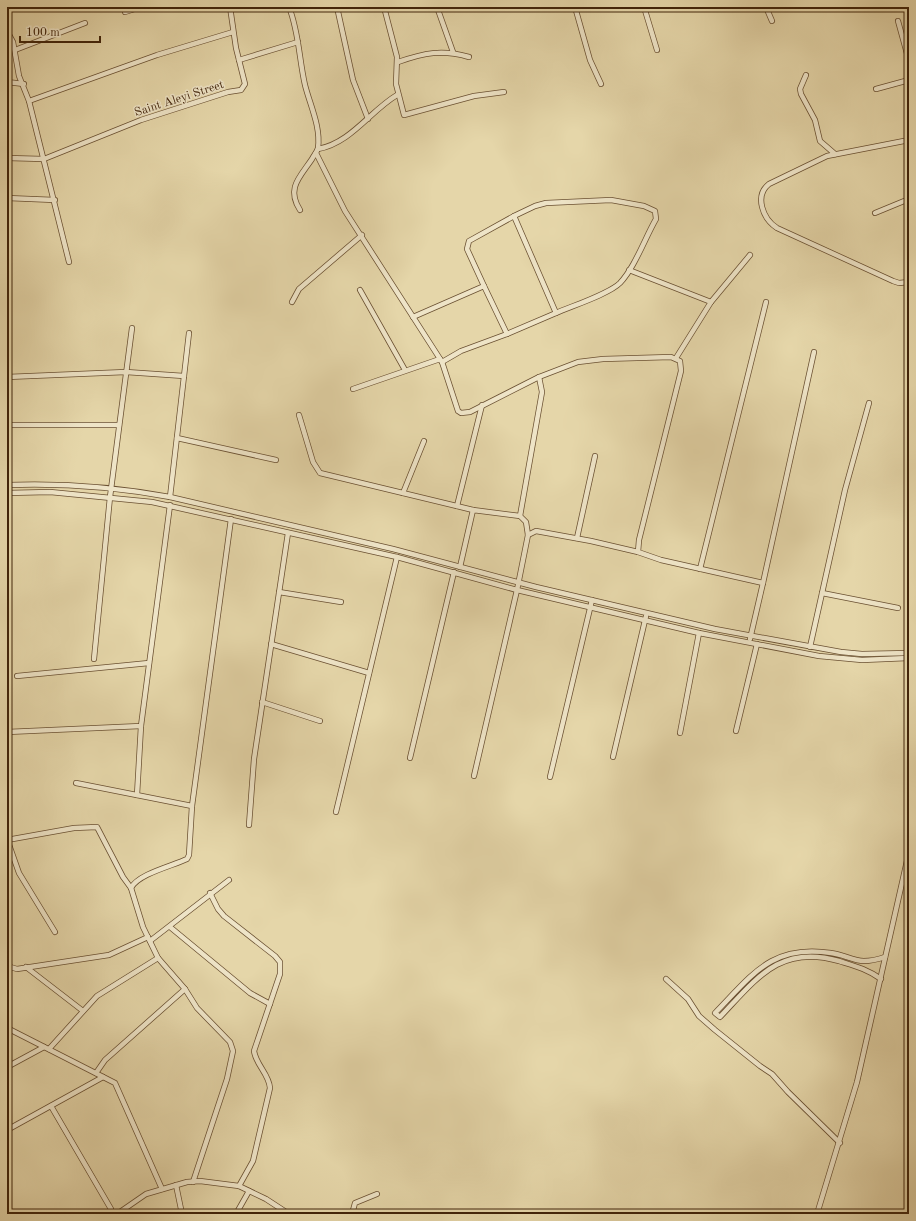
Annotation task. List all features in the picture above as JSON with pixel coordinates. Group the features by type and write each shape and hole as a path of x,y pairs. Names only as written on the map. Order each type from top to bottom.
{"street":[{"path":"7,13 11,7"},
{"path":"125,12 141,7"},
{"name":"Saint Aleyi Street","path":"44,159 141,120 228,92 241,90 245,84 233,32 230,7"},
{"path":"289,7 294,18 305,84 318,137 317,151 345,211 362,235 441,360 458,411 465,413 539,377 566,366 585,361 604,359 676,358 680,361 681,371 639,540 638,552"},
{"path":"337,7 353,80 368,120"},
{"path":"384,7 398,62 396,84 397,95 404,115 474,96 504,92"},
{"path":"437,7 453,52"},
{"path":"575,7 590,60 601,84"},
{"path":"644,7 657,50"},
{"path":"766,7 772,21"},
{"path":"898,21 909,61"},
{"path":"15,50 85,23"},
{"path":"7,31 15,50 19,76 24,84 29,101 55,200 69,262"},
{"path":"29,101 157,55 233,32"},
{"path":"239,60 298,42"},
{"path":"398,62 424,53 453,52 469,57"},
{"path":"806,75 800,89 815,120 820,141 835,154"},
{"path":"876,89 909,80"},
{"path":"7,82 24,84"},
{"path":"300,210 294,201 294,189 297,181 317,151 327,148 353,132 368,120 381,105 397,95"},
{"path":"909,140 835,154 806,164 766,186 761,197 765,217 777,228 868,271 899,283 909,282"},
{"path":"7,158 44,159"},
{"path":"7,198 55,200"},
{"path":"875,213 909,199"},
{"path":"353,389 405,370 441,360 507,334 612,288 619,283 629,270 656,219 655,211 651,208 611,200 546,203 535,206 514,216 469,241 467,244 467,249 507,334"},
{"path":"514,216 556,313"},
{"path":"292,302 299,289 362,235"},
{"path":"676,358 711,302 750,255"},
{"path":"629,270 711,302"},
{"path":"413,317 484,286"},
{"path":"360,290 405,370"},
{"path":"700,569 766,302"},
{"path":"94,659 110,497 132,328"},
{"path":"170,497 189,332"},
{"path":"750,643 814,352"},
{"path":"7,377 126,372 184,376"},
{"path":"520,516 542,392 539,377"},
{"path":"810,647 845,490 869,403"},
{"path":"457,506 482,405"},
{"path":"299,415 313,462 320,472 473,510 520,516 526,522 528,535 517,590 474,776"},
{"path":"7,426 119,425"},
{"path":"177,438 276,460"},
{"path":"403,493 424,441"},
{"path":"577,538 595,456"},
{"path":"50,492 52,484"},
{"path":"7,485 52,484 170,497 393,549 518,583 751,636 810,647 862,654 909,653"},
{"path":"7,493 50,492 110,497 170,505 397,557 517,590 700,633 841,658 862,660 909,658"},
{"path":"200,511 202,504"},
{"path":"137,794 141,726 170,505"},
{"path":"460,567 473,510"},
{"path":"131,888 134,883 144,877 187,859 189,856 192,806 231,519"},
{"path":"300,536 303,528"},
{"path":"528,535 536,531 577,538 763,584"},
{"path":"249,825 254,759 288,533"},
{"path":"336,812 397,557"},
{"path":"410,758 454,572"},
{"path":"279,592 340,602"},
{"path":"822,593 898,608"},
{"path":"550,777 592,600"},
{"path":"614,757 647,613"},
{"path":"680,733 700,633"},
{"path":"271,644 369,673"},
{"path":"736,732 757,644"},
{"path":"17,676 149,663"},
{"path":"262,702 320,721"},
{"path":"7,732 141,726"},
{"path":"76,784 137,794 192,806"},
{"path":"55,932 19,873 7,840 74,828 97,827 123,877 131,888 143,927 158,958 185,989 197,1008 230,1042 233,1050 227,1079 193,1182"},
{"path":"817,1214 840,1144 857,1082 909,852"},
{"path":"7,966 17,969 109,955 149,939 170,927 210,893 230,880"},
{"path":"210,893 218,909 224,916 275,956 280,962 280,974 254,1051 258,1064 269,1082 270,1088 252,1161 239,1186"},
{"path":"170,927 250,994 270,1004"},
{"path":"881,979 862,967 832,959 811,956 798,957 775,965 754,981 720,1017 715,1012 750,978 772,960 798,951 811,950 833,953 864,961 885,957"},
{"path":"811,950 811,956"},
{"path":"7,1067 47,1048 97,996 140,967 158,958"},
{"path":"772,960 775,965"},
{"path":"26,967 83,1011"},
{"path":"750,978 754,981"},
{"path":"666,979 688,999 699,1016 772,1074 840,1144"},
{"path":"96,1074 105,1060 185,989"},
{"path":"7,1028 115,1083 162,1189"},
{"path":"7,1130 103,1077"},
{"path":"51,1106 111,1209"},
{"path":"117,1214 146,1194 176,1185 193,1182 223,1183 239,1186 289,1214"},
{"path":"176,1185 182,1214"},
{"path":"236,1214 249,1191"},
{"path":"352,1214 355,1203 377,1194"}]}
